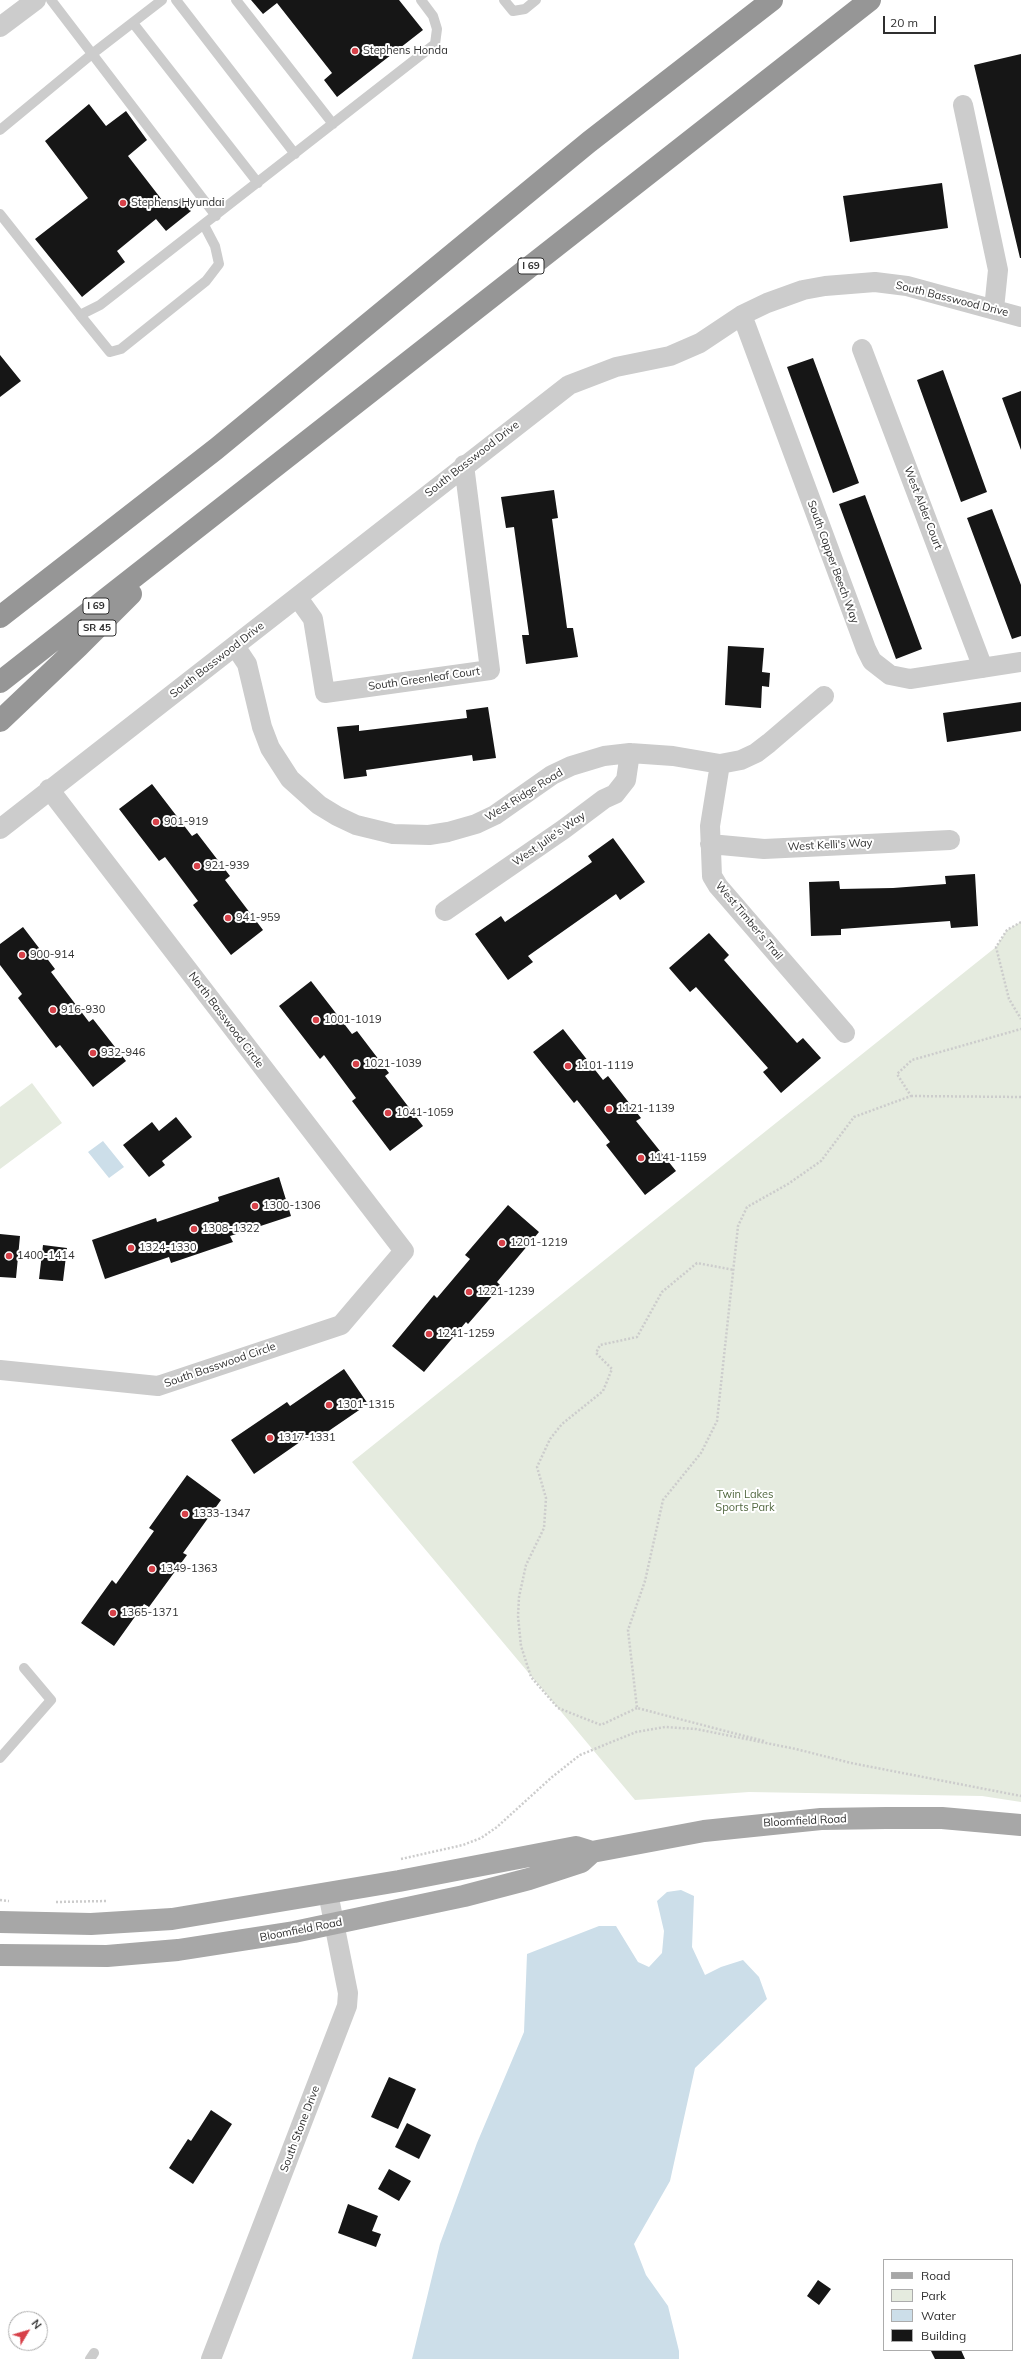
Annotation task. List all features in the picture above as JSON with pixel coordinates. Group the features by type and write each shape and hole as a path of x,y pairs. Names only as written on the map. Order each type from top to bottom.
{"highway":[{"path":"0,617 216,449 589,142 772,0"},
{"name":"I 69","path":"0,682 870,0"},
{"name":"SR 45","path":"0,721 79,646 191,531"},
{"path":"0,611 37,589"}],"main road":[{"name":"Bloomfield Road","path":"0,1922 91,1924 172,1919 328,1893 576,1847 592,1852 704,1831 821,1819 942,1818 1021,1824"},
{"name":"Bloomfield Road","path":"0,1955 108,1956 178,1950 334,1924 464,1896 529,1879 581,1862 592,1852"}],"street":[{"path":"0,27 36,0"},
{"path":"963,105 998,270 994,310"},
{"name":"South Basswood Drive","path":"0,829 49,789 298,598 464,465 569,385 616,367 670,356 700,343 742,316 767,303 803,290 841,284 875,282 907,286 1021,317"},
{"name":"South Copper Beech Way","path":"742,316 860,635 872,661 890,675 910,679 1021,662"},
{"name":"West Alder Court","path":"862,348 983,668"},
{"name":"South Greenleaf Court","path":"298,598 313,619 325,692 490,670 464,465"},
{"name":"West Ridge Road","path":"235,646 247,664 262,727 270,748 280,765 301,790 319,805 337,816 374,830 411,836 436,834 462,828 495,815 546,780 571,766 604,756 630,753 673,756 720,764 741,760 756,753 824,696"},
{"name":"West Julie's Way","path":"445,911 564,829 604,799 615,794 626,780 630,753"},
{"name":"West Timber's Trail","path":"720,764 710,826 712,876 718,886 845,1033"},
{"name":"North Basswood Circle","path":"49,789 404,1251"},
{"name":"West Kelli's Way","path":"710,844 764,849 950,840"},
{"name":"South Basswood Circle","path":"0,1370 158,1386 341,1325 404,1251"},
{"name":"South Stone Drive","path":"211,2359 347,2006 348,1993 328,1893"}],"lane":[{"path":"50,0 216,216"},
{"path":"0,130 92,54 162,0"},
{"path":"176,0 296,154"},
{"path":"236,0 333,124"},
{"path":"80,315 100,305 296,154 435,44 437,29 433,16 421,0"},
{"path":"504,0 513,11 525,9 536,0"},
{"path":"133,23 258,183"},
{"path":"0,214 110,352 121,349 206,281 219,264 215,246 204,225"},
{"path":"0,1758 51,1700 24,1668"}],"path":[{"path":"1021,922 1007,930 996,947 1009,999 1021,1019"},
{"path":"911,1096 897,1074 912,1060 1021,1029"},
{"path":"637,1708 628,1630 645,1581 663,1500 701,1453 716,1421 738,1226 747,1207 788,1184 821,1161 854,1117 911,1096 1021,1097"},
{"path":"734,1270 697,1263 662,1292 637,1337 600,1345 596,1353 612,1369 603,1391 562,1424 550,1439 536,1467 546,1498 544,1528 526,1565 519,1597 518,1616 521,1646 531,1677 558,1708 601,1725 637,1708 851,1763 1021,1796"},
{"path":"396,1860 463,1845 481,1838 497,1827 552,1777 580,1755 636,1732 665,1727 696,1729 796,1749"},
{"path":"0,1900 13,1901"},
{"path":"48,1902 108,1901"}],"green space":[{"name":"Twin Lakes Sports Park","path":"1021,922 1021,1802 982,1796 749,1792 635,1800 352,1462 996,947 1007,930"},
{"path":"32,1083 62,1123 0,1169 0,1107"}],"water":[{"path":"103,1141 124,1167 109,1178 88,1152"},
{"path":"681,1890 694,1896 692,1947 705,1975 721,1967 743,1960 759,1977 767,1999 695,2068 670,2181 634,2244 646,2275 668,2306 679,2351 679,2359 412,2359 440,2244 477,2143 524,2032 527,1954 599,1926 616,1926 638,1962 649,1967 662,1953 664,1931 657,1901 667,1892"}],"building":[{"name":"Stephens Honda","path":"251,0 399,0 423,30 337,97 324,80 332,73 277,3 263,14"},
{"path":"1021,54 1021,258 1020,258 974,65"},
{"name":"Stephens Hyundai","path":"89,104 106,126 126,111 147,140 128,156 169,209 181,198 191,211 166,231 156,219 117,251 125,262 82,297 35,239 88,198 45,141"},
{"path":"942,183 948,228 850,242 843,196"},
{"path":"0,355 21,381 0,397"},
{"path":"813,358 859,483 833,493 787,367"},
{"path":"943,370 987,492 961,502 917,380"},
{"path":"1021,391 1021,450 1002,398"},
{"path":"554,490 558,518 552,519 567,628 573,628 578,657 526,664 522,635 529,635 514,527 506,528 501,497"},
{"path":"865,495 922,649 896,659 839,504"},
{"path":"992,509 1021,585 1021,636 1012,639 967,518"},
{"path":"728,646 764,648 762,672 770,673 769,687 762,686 761,708 725,705"},
{"path":"1021,702 1021,731 947,742 943,713"},
{"path":"488,707 496,758 473,761 472,755 366,770 367,776 344,779 337,727 359,725 359,731 467,718 466,710"},
{"path":"152,784 192,836 197,833 230,876 225,880 263,930 231,955 193,905 198,901 165,857 159,861 119,809"},
{"path":"613,838 645,882 620,900 616,894 528,956 533,962 508,980 475,934 501,916 505,922 549,892 592,862 588,856"},
{"path":"975,874 978,926 951,928 950,921 841,929 841,935 811,936 809,882 839,881 840,889 893,888 946,884 945,876"},
{"path":"23,927 55,969 51,972 89,1022 93,1019 126,1061 93,1087 60,1045 56,1048 18,998 22,994 0,965 0,944"},
{"path":"709,933 729,955 724,960 797,1043 803,1038 821,1058 781,1093 763,1072 768,1068 696,987 690,992 669,968"},
{"path":"311,981 352,1034 357,1031 389,1073 385,1076 423,1126 390,1151 352,1101 356,1098 324,1055 320,1059 279,1006"},
{"path":"563,1029 603,1080 608,1076 641,1118 636,1121 676,1171 645,1195 606,1145 610,1142 577,1100 574,1103 533,1052"},
{"path":"176,1117 192,1137 162,1161 165,1165 149,1177 123,1145 152,1122 159,1131"},
{"path":"279,1177 291,1216 230,1236 233,1242 171,1263 169,1257 105,1279 92,1240 156,1218 157,1222 219,1201 218,1197"},
{"path":"508,1205 539,1232 497,1282 501,1286 468,1324 466,1322 424,1372 392,1346 434,1295 437,1298 470,1259 465,1255"},
{"name":"1400-1414","path":"0,1234 20,1236 16,1278 0,1277"},
{"path":"43,1245 67,1248 63,1281 39,1279"},
{"path":"344,1369 368,1404 314,1441 310,1435 254,1474 231,1440 287,1402 290,1406"},
{"path":"187,1475 221,1500 183,1553 187,1555 149,1607 144,1604 114,1646 81,1623 112,1580 116,1584 154,1531 149,1528"},
{"path":"389,2077 416,2089 398,2129 371,2117"},
{"path":"211,2110 232,2124 193,2184 169,2168 188,2139 191,2141"},
{"path":"407,2123 431,2135 419,2159 395,2147"},
{"path":"389,2169 411,2181 399,2201 378,2189"},
{"path":"348,2204 378,2216 372,2231 381,2234 376,2247 338,2233"},
{"path":"818,2280 831,2289 819,2305 807,2296"},
{"path":"931,2351 961,2351 965,2359 935,2359"}],"place":[{"name":"Stephens Honda","path":"355,51"},
{"name":"Stephens Hyundai","path":"123,203"},
{"name":"901-919","path":"156,822"},
{"name":"921-939","path":"197,866"},
{"name":"941-959","path":"228,918"},
{"name":"900-914","path":"22,955"},
{"name":"916-930","path":"53,1010"},
{"name":"1001-1019","path":"316,1020"},
{"name":"932-946","path":"93,1053"},
{"name":"1021-1039","path":"356,1064"},
{"name":"1101-1119","path":"568,1066"},
{"name":"1121-1139","path":"609,1109"},
{"name":"1041-1059","path":"388,1113"},
{"name":"1141-1159","path":"641,1158"},
{"name":"1300-1306","path":"255,1206"},
{"name":"1308-1322","path":"194,1229"},
{"name":"1201-1219","path":"502,1243"},
{"name":"1324-1330","path":"131,1248"},
{"name":"1400-1414","path":"9,1256"},
{"name":"1221-1239","path":"469,1292"},
{"name":"1241-1259","path":"429,1334"},
{"name":"1301-1315","path":"329,1405"},
{"name":"1317-1331","path":"270,1438"},
{"name":"1333-1347","path":"185,1514"},
{"name":"1349-1363","path":"152,1569"},
{"name":"1365-1371","path":"113,1613"}]}
